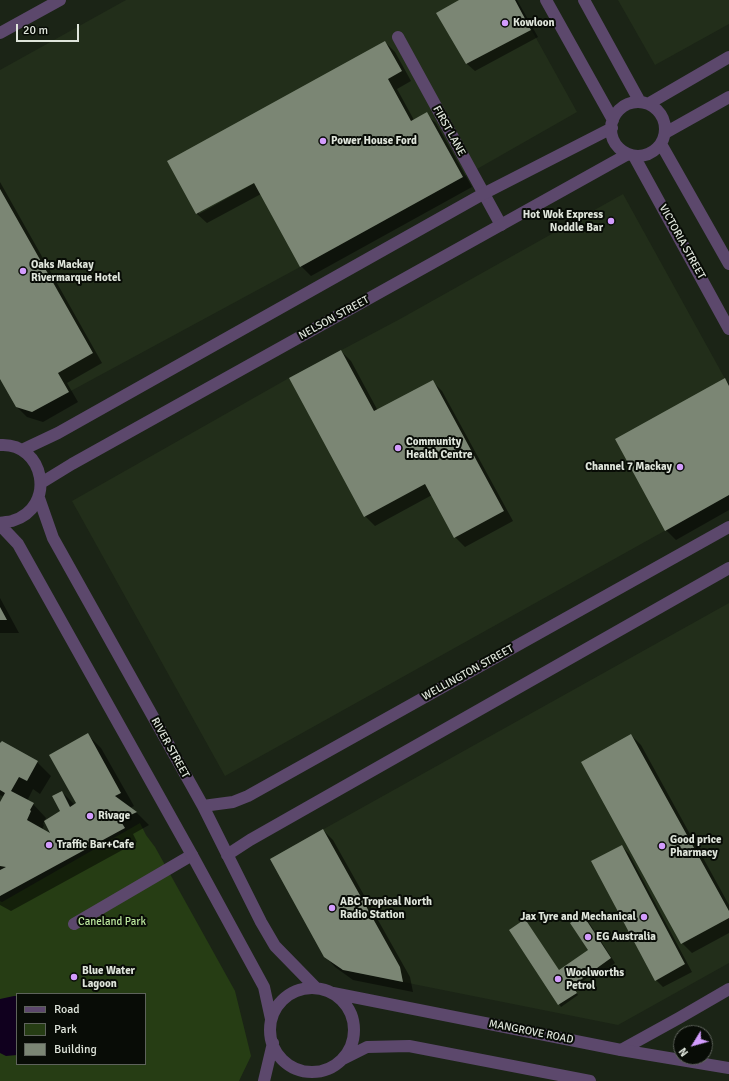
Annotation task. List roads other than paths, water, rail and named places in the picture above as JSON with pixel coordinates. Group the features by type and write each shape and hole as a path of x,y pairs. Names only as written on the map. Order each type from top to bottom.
{"street":[{"path":"0,33 60,0"},
{"path":"546,0 612,124"},
{"path":"584,0 644,103"},
{"name":"FIRST LANE","path":"398,37 501,225"},
{"path":"644,103 729,57"},
{"path":"663,138 729,97"},
{"path":"632,103 644,103 656,109 662,116 665,124 663,138 656,149 649,154 642,156 631,155 621,150 612,136 612,124 617,112 632,103"},
{"path":"22,450 58,433 484,194 612,124"},
{"path":"663,138 729,264"},
{"name":"NELSON STREET","path":"41,483 72,464 501,225 631,155"},
{"name":"VICTORIA STREET","path":"631,155 729,329"},
{"path":"0,524 11,522 23,517 32,508 39,498 41,483 39,470 32,459 22,450 2,442"},
{"name":"RIVER STREET","path":"39,498 53,538 203,806 261,922 275,946 316,988"},
{"path":"0,524 18,544 192,854 264,987 271,1019 270,1031 272,1043 278,1055 288,1064 310,1076 334,1066 342,1059 350,1048 353,1036 353,1024 350,1012 342,1001 333,993 325,990 305,988 293,992 276,1008 271,1019"},
{"name":"WELLINGTON STREET","path":"203,806 233,802 248,796 729,527"},
{"path":"227,855 250,840 729,568"},
{"path":"74,924 192,854"},
{"path":"620,1050 729,989"},
{"name":"MANGROVE ROAD","path":"333,993 620,1050 729,1068"},
{"path":"264,1081 272,1043"},
{"path":"342,1059 366,1047 409,1046 590,1081"}],"place":[{"name":"Kowloon","path":"505,23"},
{"name":"Power House Ford","path":"323,141"},
{"name":"Hot Wok Express Noddle Bar","path":"611,221"},
{"name":"Oaks Mackay Rivermarque Hotel","path":"23,271"},
{"name":"Community Health Centre","path":"398,448"},
{"name":"Channel 7 Mackay","path":"680,467"},
{"name":"Rivage","path":"90,816"},
{"name":"Traffic Bar+Cafe","path":"49,845"},
{"name":"Good price Pharmacy","path":"662,846"},
{"name":"ABC Tropical North Radio Station","path":"332,908"},
{"name":"Jax Tyre and Mechanical","path":"644,917"},
{"name":"EG Australia","path":"588,937"},
{"name":"Blue Water Lagoon","path":"74,977"},
{"name":"Woolworths Petrol","path":"558,979"}],"park label":[{"name":"Caneland Park","path":"112,922"}]}
